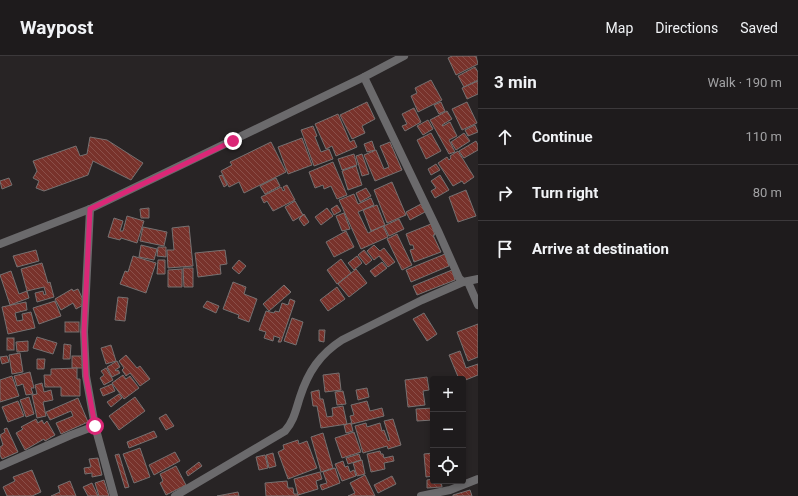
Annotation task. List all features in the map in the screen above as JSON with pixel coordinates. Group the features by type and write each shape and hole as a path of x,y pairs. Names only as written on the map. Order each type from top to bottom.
{"street":[{"path":"0,244 90,209 364,77 404,56"},
{"path":"364,77 439,233 456,274 466,282 478,306"},
{"path":"90,209 84,332 86,376 95,426 114,496"},
{"path":"175,496 285,432 291,424 304,386 311,371 322,355 331,347 422,300 466,282 478,279"},
{"path":"0,466 95,426"},
{"path":"421,496 450,490 478,479"}],"building":[{"path":"452,56 476,56 478,64 456,75 448,58"},
{"path":"475,67 478,72 478,80 464,87 458,76"},
{"path":"431,80 442,100 418,112 411,96 417,93 415,88"},
{"path":"478,81 478,94 467,99 462,88"},
{"path":"367,102 375,119 362,126 365,133 352,139 340,115"},
{"path":"441,102 445,111 439,114 434,105"},
{"path":"467,102 477,123 462,130 452,109"},
{"path":"414,108 421,122 405,131 402,126 407,124 402,114"},
{"path":"447,111 452,119 442,125 443,126 450,122 457,136 449,140 455,152 449,154 430,120"},
{"path":"338,114 350,142 354,140 357,147 336,156 332,146 326,149 315,124"},
{"path":"428,120 433,129 423,135 417,126"},
{"path":"475,125 478,132 468,136 465,130"},
{"path":"313,126 317,136 315,137 321,152 329,149 333,159 314,166 301,130"},
{"path":"431,133 441,151 426,159 417,140"},
{"path":"464,133 470,141 456,150 451,142"},
{"path":"90,137 107,140 143,163 131,180 93,161 88,175 44,191 36,188 39,181 33,178 37,171 33,161 76,146 80,156 87,154"},
{"path":"302,138 312,165 288,174 278,147"},
{"path":"372,141 375,150 367,152 364,144"},
{"path":"476,141 478,150 464,158 459,151"},
{"path":"271,142 286,172 244,193 239,182 229,187 221,171 232,165 230,162"},
{"path":"390,142 402,170 375,181 364,155 376,150 384,169 389,167 380,146"},
{"path":"458,151 474,177 464,184 462,181 453,186 438,163 447,157 449,160 451,158 450,156"},
{"path":"354,154 357,165 342,170 338,159"},
{"path":"362,154 369,174 362,176 356,156"},
{"path":"333,162 347,195 337,199 331,186 324,189 323,185 315,188 309,172"},
{"path":"436,164 440,170 431,175 428,169"},
{"path":"356,166 362,185 348,190 342,171"},
{"path":"222,175 227,185 224,187 219,176"},
{"path":"440,175 449,190 435,198 431,191 436,188 431,181"},
{"path":"9,178 12,185 2,189 0,181"},
{"path":"276,178 280,186 265,194 260,186"},
{"path":"392,182 406,215 387,223 374,190"},
{"path":"287,185 295,200 273,211 267,201 264,203 261,197 281,187 283,191 285,190 283,187"},
{"path":"366,188 371,196 360,202 356,193"},
{"path":"466,190 476,216 458,222 449,197"},
{"path":"354,194 358,204 371,198 374,205 358,212 368,233 383,226 388,237 361,249 339,200"},
{"path":"295,201 303,215 293,221 285,207"},
{"path":"421,204 425,212 410,220 406,212"},
{"path":"337,205 341,211 334,215 331,209"},
{"path":"377,205 385,225 371,231 363,210"},
{"path":"149,208 149,218 141,218 140,209"},
{"path":"327,208 333,216 321,225 315,217"},
{"path":"344,213 350,229 342,231 336,216"},
{"path":"304,214 309,222 304,226 299,219"},
{"path":"127,216 144,221 137,243 121,238 120,240 108,237 114,218 123,221 120,231 123,231"},
{"path":"399,219 404,229 389,236 384,226"},
{"path":"431,224 435,235 433,235 441,252 414,262 410,250 414,249 413,245 410,245 406,234"},
{"path":"189,226 193,266 168,268 167,250 174,250 172,228"},
{"path":"143,227 167,232 164,246 140,241"},
{"path":"346,231 354,247 334,257 326,242"},
{"path":"397,234 412,265 402,270 387,239"},
{"path":"141,245 157,249 154,260 139,257"},
{"path":"374,245 380,251 384,248 395,262 388,267 379,256 374,260 367,251"},
{"path":"158,247 166,247 166,257 157,256"},
{"path":"36,250 39,261 17,267 13,256"},
{"path":"225,250 227,264 220,265 221,274 198,277 195,253"},
{"path":"364,250 372,260 366,265 358,255"},
{"path":"445,254 449,266 411,282 406,270"},
{"path":"133,256 156,263 146,293 120,284 125,271 128,272"},
{"path":"357,256 362,263 354,270 348,263"},
{"path":"341,259 351,273 337,284 327,270"},
{"path":"158,260 165,260 165,274 157,274"},
{"path":"239,260 246,266 239,274 232,268"},
{"path":"382,262 387,268 375,277 370,271"},
{"path":"42,263 48,283 50,282 54,297 37,302 35,293 43,291 44,295 46,294 44,287 27,291 21,269"},
{"path":"183,268 193,268 193,287 184,287"},
{"path":"182,269 182,287 168,287 168,270"},
{"path":"356,269 367,283 349,297 338,284"},
{"path":"452,270 455,280 417,295 413,286"},
{"path":"11,271 19,294 27,291 29,298 10,305 0,275"},
{"path":"233,282 246,287 244,294 257,299 249,322 238,318 239,315 223,309"},
{"path":"284,285 291,292 269,311 263,304"},
{"path":"337,287 345,299 328,311 320,300"},
{"path":"72,289 73,291 78,289 85,304 76,309 73,303 61,310 55,299"},
{"path":"118,297 128,298 125,321 115,320"},
{"path":"290,299 295,301 281,342 278,342 280,338 274,336 273,341 264,338 266,332 259,330 266,311 274,313 275,311 279,312 282,303 288,305"},
{"path":"55,301 61,316 39,324 33,308"},
{"path":"207,301 219,306 216,313 203,307"},
{"path":"26,302 27,310 15,313 17,321 23,320 22,314 31,312 35,328 8,334 2,307"},
{"path":"424,313 437,334 427,341 413,319"},
{"path":"292,318 303,322 296,345 284,341"},
{"path":"65,322 79,322 79,332 65,332"},
{"path":"478,324 478,357 468,361 457,332"},
{"path":"319,330 325,330 324,342 319,341"},
{"path":"37,337 57,343 53,354 33,348"},
{"path":"7,338 14,338 14,350 7,350"},
{"path":"28,341 28,351 17,352 16,342"},
{"path":"64,344 71,345 70,359 63,359"},
{"path":"111,345 116,361 106,364 101,348"},
{"path":"460,351 466,368 478,364 478,375 466,380 466,376 458,376 449,355"},
{"path":"20,353 23,372 12,374 9,355"},
{"path":"126,355 137,368 140,366 150,379 140,386 130,373 126,376 122,370 124,368 119,361"},
{"path":"7,356 9,362 2,364 0,357"},
{"path":"72,356 83,356 83,368 72,368"},
{"path":"37,359 45,359 44,369 37,369"},
{"path":"117,361 120,367 115,370 118,370 120,373 112,377 107,367"},
{"path":"77,368 77,379 80,379 80,396 61,396 61,387 45,387 44,375 51,375 51,369"},
{"path":"106,368 113,380 104,385 100,378 104,375 101,371"},
{"path":"30,372 34,388 31,388 33,394 26,395 23,384 17,386 14,376"},
{"path":"339,373 341,390 325,392 323,375"},
{"path":"123,375 126,379 130,376 139,388 124,399 112,383"},
{"path":"12,376 19,396 0,402 0,380"},
{"path":"427,377 429,390 423,391 425,405 408,407 405,380"},
{"path":"42,383 44,392 51,390 53,400 43,402 46,416 37,418 32,395 37,394 35,385"},
{"path":"112,384 115,391 103,396 100,389"},
{"path":"367,388 369,397 358,400 356,390"},
{"path":"319,390 320,399 323,399 327,417 333,416 332,408 343,406 347,424 321,428 317,406 313,406 311,392"},
{"path":"343,391 346,404 337,405 335,392"},
{"path":"119,394 122,398 111,407 107,402"},
{"path":"29,397 34,414 26,417 20,400"},
{"path":"135,397 145,411 119,430 109,416"},
{"path":"78,398 88,422 61,434 56,423 73,416 71,411 50,420 46,412"},
{"path":"18,401 24,416 8,422 2,407"},
{"path":"367,401 370,411 382,408 384,416 352,424 350,416 354,415 351,405"},
{"path":"430,408 430,420 417,421 416,409"},
{"path":"166,414 174,426 166,430 159,418"},
{"path":"36,419 38,423 42,420 44,424 47,421 55,435 45,441 44,439 25,450 16,433 23,429 21,427"},
{"path":"393,419 401,445 388,449 387,446 363,453 355,426 366,423 367,427 380,423 382,431 384,430 388,441 390,440 384,421"},
{"path":"351,423 353,431 346,433 344,425"},
{"path":"7,428 18,452 2,459 0,455 0,447 3,445 0,435 5,432 4,429"},
{"path":"154,431 157,437 129,448 127,442"},
{"path":"354,432 361,452 342,458 335,438"},
{"path":"323,433 333,468 321,472 311,437"},
{"path":"298,440 299,444 307,441 317,468 288,479 278,452 284,449 283,445"},
{"path":"140,448 150,477 134,483 123,454"},
{"path":"380,451 384,458 393,456 394,461 384,463 385,469 371,472 367,454"},
{"path":"175,452 180,461 154,475 149,465"},
{"path":"273,453 276,466 269,468 266,455"},
{"path":"430,453 430,476 426,477 424,454"},
{"path":"119,454 129,487 125,488 115,455"},
{"path":"359,454 361,460 348,464 346,458"},
{"path":"265,455 268,468 259,470 256,457"},
{"path":"98,458 102,475 92,477 92,473 85,474 84,468 91,467 89,459"},
{"path":"362,460 365,474 357,476 353,463"},
{"path":"343,461 345,467 348,466 350,472 354,470 356,476 342,481 335,464"},
{"path":"199,462 202,466 188,476 186,472"},
{"path":"176,466 186,485 166,495 160,483 163,481 160,474"},
{"path":"335,468 340,483 322,490 320,485 327,483 323,472"},
{"path":"32,470 41,492 32,496 7,496 3,487 15,481 13,477"},
{"path":"320,472 322,479 316,481 318,489 298,495 294,479"},
{"path":"365,475 375,496 348,496 355,493 350,483"},
{"path":"392,476 396,484 378,493 374,485"},
{"path":"104,480 109,496 99,496 95,483"},
{"path":"427,480 430,480 430,484 442,484 442,487 427,488"},
{"path":"70,481 76,496 51,496 60,492 58,486"},
{"path":"287,481 288,488 293,488 294,494 298,494 298,496 266,496 265,483"},
{"path":"92,483 98,496 88,496 83,487"},
{"path":"470,490 472,496 453,496 453,495"},
{"path":"238,492 239,496 217,496"}],"route":[{"path":"95,426 86,376 84,332 90,209 233,141"}]}
